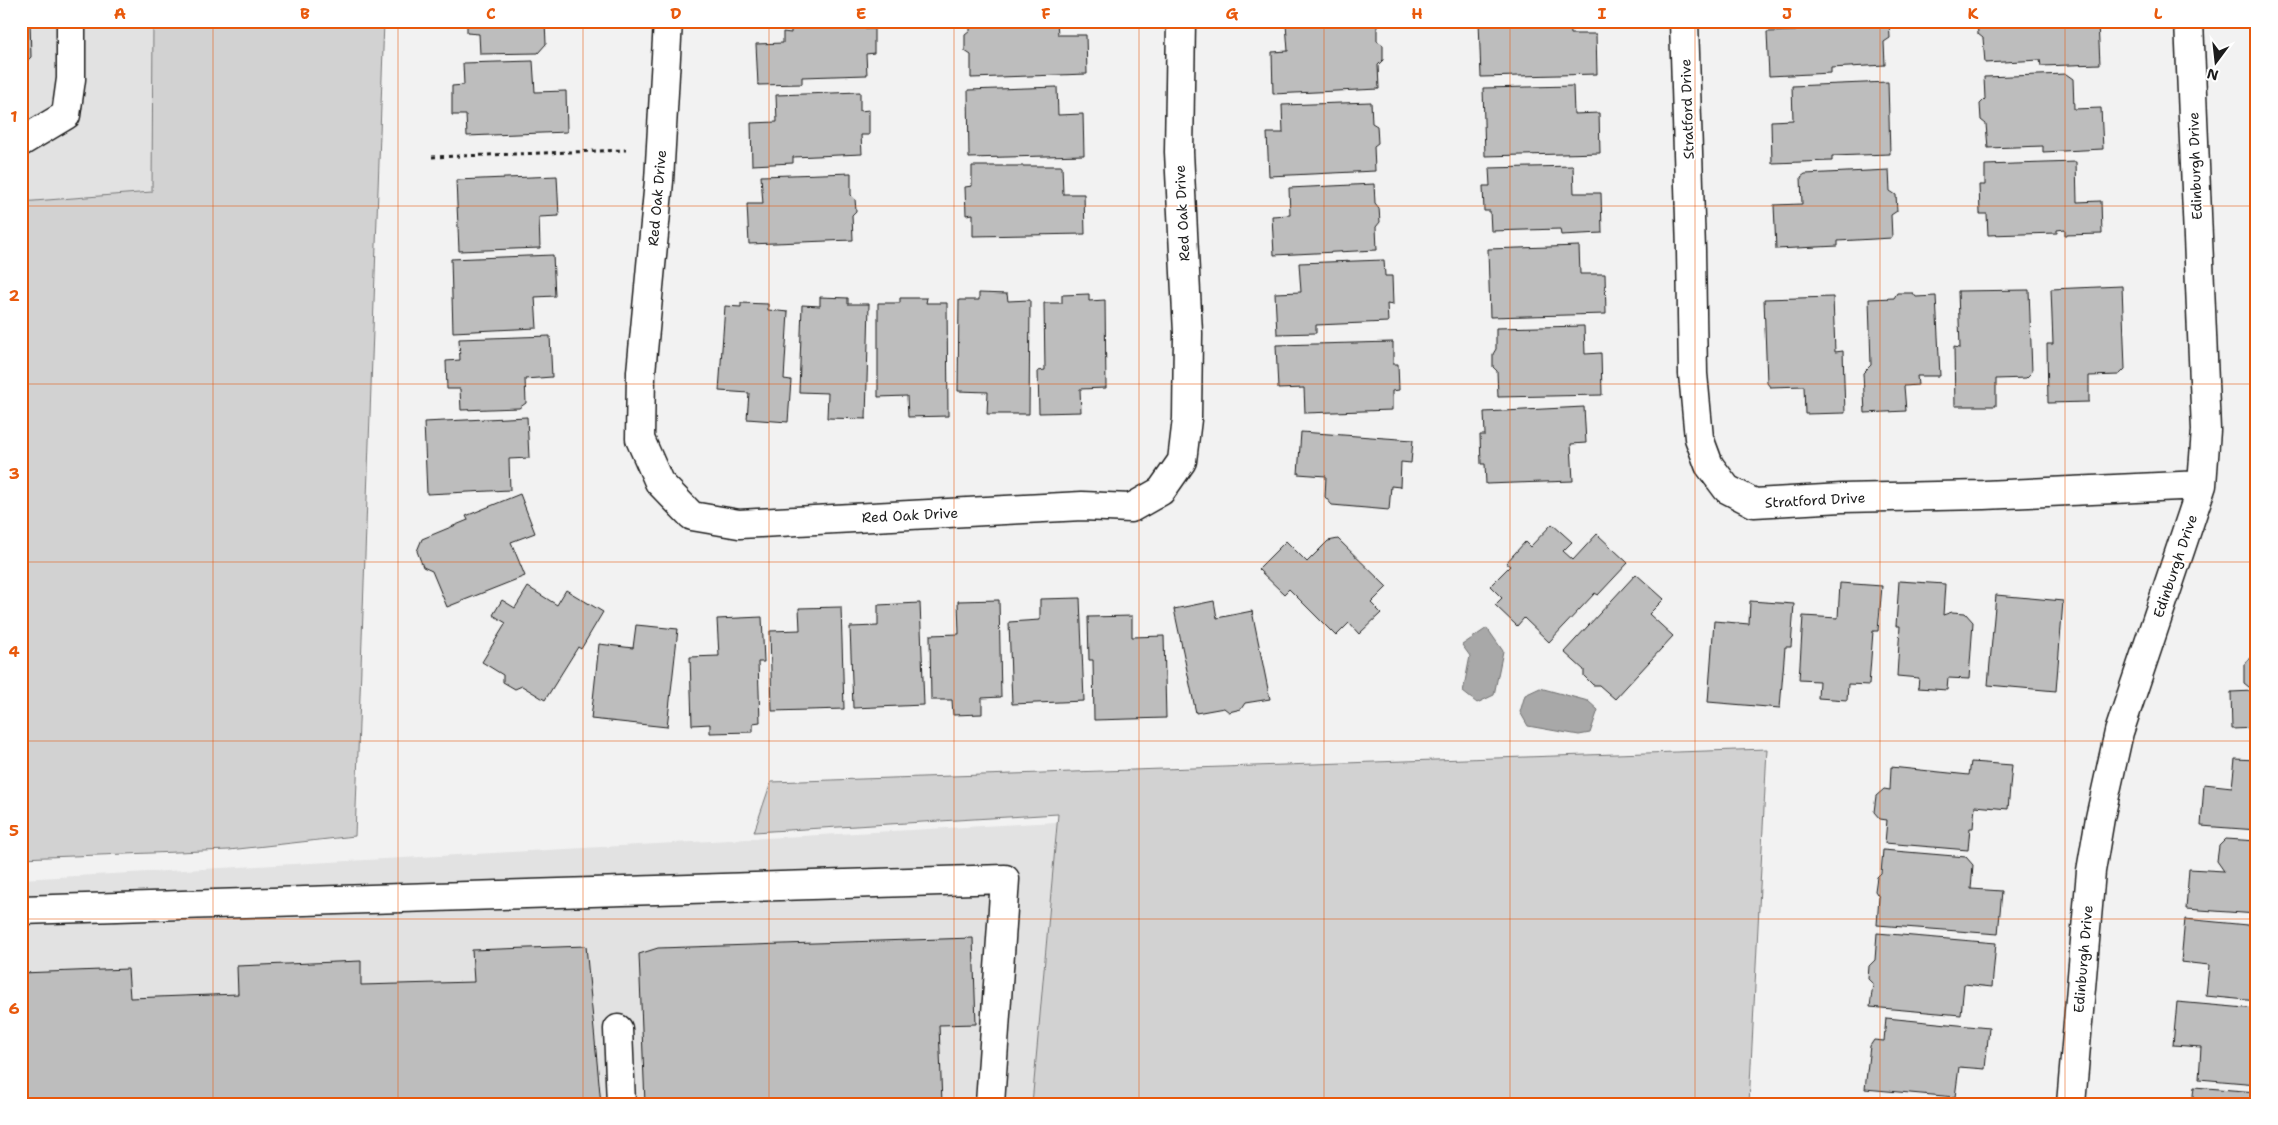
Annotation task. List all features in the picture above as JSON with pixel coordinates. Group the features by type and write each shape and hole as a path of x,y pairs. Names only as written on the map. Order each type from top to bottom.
{"street":[{"path":"21,142 66,115 71,80 71,21"},
{"name":"Red Oak Drive","path":"668,21 661,148 641,372 640,439 659,482 692,516 739,524 1082,506 1131,508 1161,491 1182,461 1187,419 1188,333 1179,152 1181,21"},
{"name":"Stratford Drive","path":"1684,21 1694,383 1699,438 1709,466 1727,489 1754,503 1842,498 1984,496 2202,485"},
{"name":"Edinburgh Drive","path":"2071,1104 2091,871 2100,818 2119,732 2202,485 2206,430 2189,21"},
{"path":"21,910 1004,879 990,1104"},
{"path":"618,1029 621,1104"}],"path":[{"path":"432,157 661,148"}],"shaded area":[{"path":"21,21 153,21 152,192 21,202"},
{"path":"153,21 384,21 355,836 229,850 21,858 21,202 152,192"},
{"path":"1487,628 1503,651 1494,695 1477,703 1463,692 1470,656 1462,645"},
{"path":"1540,688 1588,701 1598,710 1590,733 1579,735 1528,726 1520,712 1525,695"},
{"path":"1767,749 1749,1104 1032,1104 1058,814 754,832 771,782"},
{"path":"1057,822 1032,1104 21,1104 21,879"}],"building":[{"path":"21,21 30,21 31,57 21,67"},
{"path":"467,21 573,21 545,22 546,44 538,53 480,54 479,34 467,33"},
{"path":"791,21 866,21 866,29 874,29 874,53 866,54 867,75 802,77 802,84 758,85 756,44 783,43 783,32 791,33"},
{"path":"970,21 1057,21 1058,35 1086,35 1087,74 971,78 971,55 965,51 965,35 970,31"},
{"path":"1377,21 1377,41 1383,45 1383,60 1378,65 1379,89 1273,94 1272,52 1288,51 1286,24"},
{"path":"1479,21 1570,21 1571,34 1596,34 1597,74 1481,77"},
{"path":"1795,21 1889,21 1890,38 1884,42 1885,65 1831,68 1831,73 1769,76 1767,32 1796,31"},
{"path":"1977,21 2098,22 2100,64 2041,66 2040,60 1985,63 1983,38 1978,34"},
{"path":"533,61 535,92 566,91 567,132 467,136 466,115 452,115 452,86 464,85 463,63"},
{"path":"2066,74 2073,79 2074,109 2101,108 2103,149 2043,152 2043,146 1988,148 1986,124 1981,120 1980,104 1985,99 1984,77"},
{"path":"1888,82 1890,154 1832,156 1832,161 1772,163 1771,121 1793,120 1792,86"},
{"path":"1573,86 1574,114 1599,113 1600,153 1485,156 1483,88"},
{"path":"1057,87 1058,115 1083,114 1084,155 969,158 968,90"},
{"path":"860,92 860,111 869,110 869,135 861,135 862,154 793,157 793,163 752,165 751,123 777,122 776,95"},
{"path":"1371,102 1372,123 1377,126 1378,143 1374,146 1375,171 1269,176 1267,133 1283,133 1282,105"},
{"path":"2076,162 2077,202 2101,201 2102,234 2065,235 2065,229 2057,230 2057,233 1988,235 1987,214 1980,214 1979,185 1985,185 1985,165"},
{"path":"972,166 1062,166 1063,194 1084,194 1085,234 973,236 973,214 966,215 965,187 972,186"},
{"path":"1573,166 1574,193 1601,193 1602,233 1561,235 1560,229 1491,231 1490,211 1484,211 1483,186 1490,186 1489,168"},
{"path":"1889,170 1890,191 1896,195 1897,211 1891,215 1892,238 1838,241 1838,246 1776,249 1774,205 1802,204 1801,177 1805,174"},
{"path":"851,173 851,195 855,199 856,211 852,215 853,240 749,244 747,204 763,204 761,176"},
{"path":"557,176 559,216 539,217 540,248 459,251 456,180"},
{"path":"1374,184 1375,203 1379,208 1380,222 1376,227 1377,250 1274,255 1272,216 1290,215 1289,188"},
{"path":"1579,246 1580,274 1605,274 1606,314 1490,317 1488,249"},
{"path":"553,255 555,296 535,297 537,328 453,332 451,259"},
{"path":"1384,260 1385,276 1392,276 1393,305 1387,304 1388,322 1316,325 1316,333 1277,334 1275,293 1301,292 1299,263"},
{"path":"2122,286 2125,369 2119,375 2089,376 2089,402 2048,403 2047,344 2053,344 2051,289"},
{"path":"2029,290 2032,372 2026,378 1996,379 1996,406 1955,406 1954,347 1960,348 1958,291"},
{"path":"979,293 1007,294 1008,301 1030,300 1029,414 987,414 988,392 958,391 959,300 979,300"},
{"path":"1897,293 1913,293 1916,297 1936,296 1940,376 1917,376 1918,385 1904,386 1906,411 1865,413 1863,373 1871,365 1869,299 1894,298"},
{"path":"1089,294 1089,301 1105,300 1106,388 1080,389 1081,412 1039,413 1038,371 1045,370 1044,303 1062,303 1062,295"},
{"path":"820,297 848,298 848,304 869,304 866,419 827,418 828,393 799,392 802,305 820,306"},
{"path":"1833,297 1835,352 1843,351 1845,413 1805,414 1804,386 1770,387 1767,383 1764,299"},
{"path":"900,298 927,298 926,303 947,303 948,416 908,417 907,396 878,397 878,303 900,303"},
{"path":"741,303 768,304 768,310 788,312 784,379 791,380 788,422 747,419 749,393 719,391 725,306 741,307"},
{"path":"1584,326 1585,354 1601,353 1602,395 1498,397 1497,371 1493,367 1493,354 1496,349 1496,328"},
{"path":"550,336 552,377 525,379 526,403 519,408 461,410 460,389 447,389 446,361 460,360 459,339"},
{"path":"1393,342 1393,364 1398,364 1399,390 1392,391 1392,410 1305,413 1304,388 1278,389 1276,345"},
{"path":"1584,407 1586,443 1571,444 1573,481 1486,484 1485,464 1481,464 1480,435 1485,435 1484,412"},
{"path":"527,417 529,458 509,459 510,490 427,494 424,422"},
{"path":"1301,432 1413,440 1411,463 1401,462 1400,487 1391,486 1389,510 1332,505 1325,497 1326,476 1298,474"},
{"path":"520,494 535,533 511,542 525,576 447,607 432,571 423,567 417,551 422,539 468,520 466,516"},
{"path":"1552,524 1572,542 1563,551 1573,560 1597,534 1628,563 1598,595 1595,593 1549,642 1524,618 1517,626 1495,605 1502,598 1490,586 1510,566 1506,563 1525,542 1530,547"},
{"path":"1338,539 1387,587 1371,603 1381,613 1359,634 1349,623 1336,636 1289,589 1284,594 1258,569 1286,541 1307,562 1328,541"},
{"path":"1636,574 1664,599 1649,614 1673,636 1615,699 1599,685 1593,685 1584,676 1584,670 1564,652"},
{"path":"1899,581 1945,584 1943,615 1952,612 1965,613 1973,622 1969,679 1948,678 1947,690 1918,688 1919,678 1897,676 1900,626 1896,626"},
{"path":"1840,583 1882,586 1878,631 1873,631 1869,685 1848,684 1847,700 1818,698 1819,681 1799,680 1803,616 1838,618"},
{"path":"528,587 557,605 566,590 603,612 581,649 578,647 545,700 522,686 515,689 503,682 503,675 482,662 506,623 493,615 502,600 515,608"},
{"path":"1996,595 2063,601 2056,691 1988,685"},
{"path":"1080,598 1084,701 1012,704 1009,622 1040,620 1040,599"},
{"path":"999,600 1001,697 982,698 982,714 953,715 952,700 931,700 930,635 959,634 958,601"},
{"path":"1214,601 1217,618 1252,611 1270,699 1245,703 1241,709 1229,712 1224,708 1196,713 1174,609"},
{"path":"1750,601 1794,604 1791,647 1785,647 1780,708 1708,702 1714,621 1749,624"},
{"path":"920,603 924,705 853,708 850,627 878,626 878,605"},
{"path":"841,607 844,709 772,711 770,631 800,630 799,608"},
{"path":"2257,613 2257,648 2255,648 2254,614"},
{"path":"1132,616 1132,637 1164,636 1166,718 1094,720 1093,660 1089,660 1088,617"},
{"path":"762,617 764,662 758,662 760,722 753,723 753,732 710,733 710,724 692,725 690,657 719,656 717,619"},
{"path":"636,625 678,629 667,727 591,719 599,644 633,648"},
{"path":"2252,657 2257,657 2257,728 2232,729 2231,692 2254,691 2244,683 2244,664"},
{"path":"2235,759 2257,760 2257,830 2201,826 2204,784 2232,787"},
{"path":"1971,762 2012,765 2008,809 1975,806 1968,850 1885,843 1887,820 1880,819 1874,812 1876,796 1884,789 1890,790 1891,767 1969,775"},
{"path":"2226,839 2257,841 2257,914 2186,909 2189,869 2224,871 2217,861 2219,846"},
{"path":"1883,850 1966,857 1973,865 1971,889 2002,891 1998,934 1877,925 1879,897 1875,891 1877,877 1881,873"},
{"path":"2185,919 2257,926 2257,1001 2206,996 2209,965 2181,962"},
{"path":"1877,933 1996,943 1992,987 1964,984 1961,1015 1870,1007 1873,984 1868,979 1869,966 1875,960"},
{"path":"973,938 976,1024 939,1025 942,1104 645,1104 639,954 658,948"},
{"path":"586,946 601,1104 21,1104 21,973 128,969 130,998 238,994 237,966 361,961 361,985 474,982 472,950"},
{"path":"2177,1002 2257,1009 2257,1084 2199,1079 2201,1047 2173,1045"},
{"path":"1886,1018 1989,1028 1985,1069 1959,1067 1955,1097 1865,1089 1870,1046 1874,1040 1884,1041"},
{"path":"2194,1087 2257,1092 2257,1104 2192,1104"},
{"path":"1863,1097 1938,1104 1862,1104"}]}
